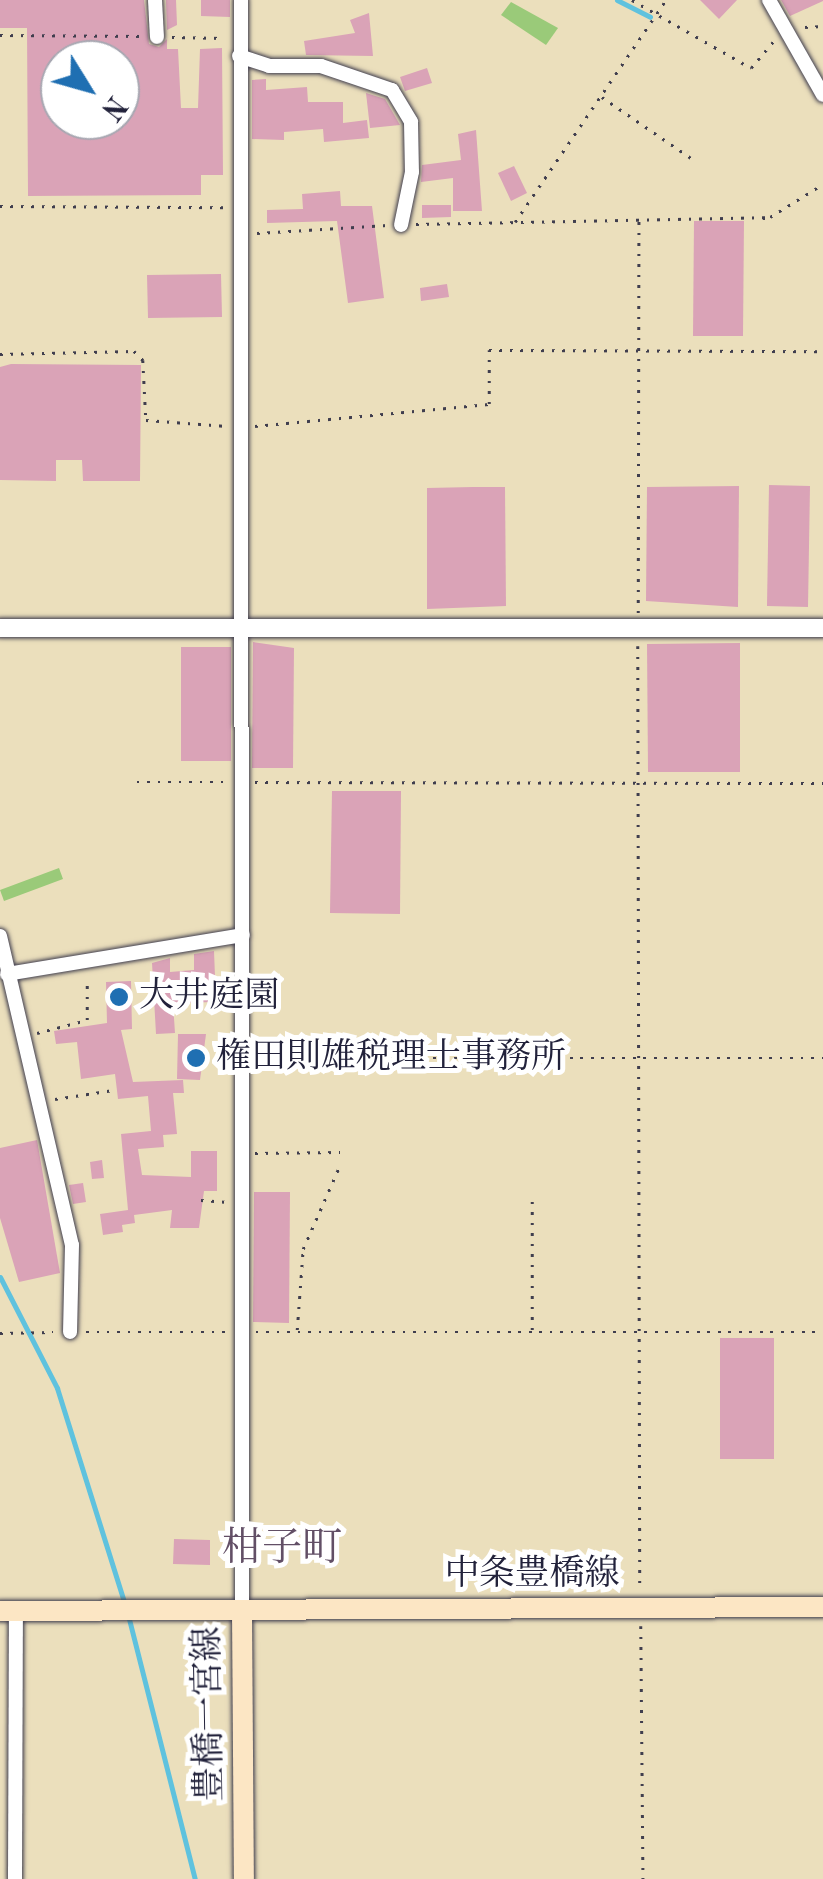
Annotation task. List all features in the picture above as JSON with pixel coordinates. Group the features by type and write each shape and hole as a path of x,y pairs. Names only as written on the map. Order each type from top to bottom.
{"main road":[{"name":"中条豊橋線","path":"242,1610 823,1607"},
{"name":"豊橋一宮線","path":"8,1610 242,1610 244,1879"}],"street":[{"path":"156,0 157,37"},
{"path":"240,0 238,207 244,782 243,1059 238,1154 242,1610"},
{"path":"768,0 823,95"},
{"path":"239,56 269,66 321,66 392,90 411,122 412,172 402,224"},
{"path":"0,628 823,628"},
{"path":"5,974 242,935"},
{"path":"0,936 5,974 72,1245 70,1332"},
{"path":"8,1610 15,1879"}],"path":[{"path":"632,0 750,68 784,29 823,26"},
{"path":"515,222 666,0"},
{"path":"0,34 240,38"},
{"path":"601,97 691,158"},
{"path":"240,234 402,224 770,217 823,184"},
{"path":"0,206 238,207"},
{"path":"639,220 643,1879"},
{"path":"0,354 134,350 142,360 146,420 241,427 489,404 490,350 823,351"},
{"path":"136,782 823,782"},
{"path":"36,1033 88,1020 87,984"},
{"path":"243,1059 823,1058"},
{"path":"54,1099 113,1090"},
{"path":"238,1154 340,1152"},
{"path":"297,1332 303,1250 342,1163"},
{"path":"532,1196 532,1332"},
{"path":"200,1200 239,1202"},
{"path":"0,1333 823,1332"}],"green space":[{"path":"511,2 558,28 546,45 501,15"},
{"path":"59,868 63,879 4,901 0,890"}],"building":[{"path":"0,0 144,0 149,44 159,47 167,39 167,49 178,49 181,108 198,108 200,49 222,48 223,175 201,175 201,195 28,196 27,28 0,28"},
{"path":"166,0 176,0 177,25 167,30"},
{"path":"201,0 230,0 230,17 201,16"},
{"path":"700,0 737,0 719,19"},
{"path":"781,0 823,0 823,1 790,16"},
{"path":"369,13 373,56 306,55 304,41 355,33 350,20"},
{"path":"427,68 432,83 405,91 400,77"},
{"path":"266,79 266,90 307,87 308,102 343,102 343,123 367,120 369,138 324,142 323,129 284,132 284,140 252,139 252,80"},
{"path":"366,93 385,99 400,125 370,128"},
{"path":"476,130 482,211 453,211 453,178 421,182 422,165 461,160 458,134"},
{"path":"514,166 527,193 511,201 498,173"},
{"path":"340,191 341,206 372,206 384,298 348,303 337,221 267,223 267,210 303,209 302,194"},
{"path":"422,205 451,205 451,217 422,218"},
{"path":"694,221 744,221 743,336 693,336"},
{"path":"221,274 222,317 148,318 147,275"},
{"path":"447,284 449,297 421,301 420,288"},
{"path":"141,365 140,481 83,481 82,460 56,460 56,481 0,480 0,367"},
{"path":"769,485 810,486 808,607 767,606"},
{"path":"739,486 738,607 646,601 647,487"},
{"path":"505,487 506,606 427,609 427,488"},
{"path":"253,642 294,648 293,768 252,768"},
{"path":"740,643 740,772 648,772 647,644"},
{"path":"181,647 231,647 231,761 181,761"},
{"path":"332,791 401,791 400,914 330,913"},
{"path":"214,951 216,1002 173,1003 175,1033 156,1034 152,963 170,958 170,972 194,970 194,954"},
{"path":"131,981 132,1029 121,1030 133,1082 183,1080 184,1093 173,1093 177,1134 163,1135 164,1147 138,1149 142,1175 191,1177 191,1151 217,1151 217,1191 204,1191 199,1228 170,1228 172,1210 134,1215 135,1223 122,1225 123,1232 103,1235 100,1214 128,1210 121,1134 151,1131 148,1096 118,1099 115,1074 81,1079 77,1042 56,1044 54,1031 107,1023 106,982"},
{"name":"権田則雄税理士事務所","path":"178,1034 206,1034 200,1080 177,1079"},
{"path":"37,1140 60,1273 19,1282 0,1218 0,1148"},
{"path":"102,1160 104,1178 92,1179 90,1162"},
{"path":"83,1183 86,1202 73,1204 69,1185"},
{"path":"254,1192 290,1192 289,1323 253,1322"},
{"path":"720,1338 774,1338 774,1459 720,1459"},
{"path":"174,1539 210,1540 210,1565 173,1564"}],"waterway":[{"path":"617,0 650,17"},
{"path":"0,1277 57,1388 125,1605"},
{"path":"128,1615 195,1879"}],"place":[{"name":"大井庭園","path":"119,997"},
{"name":"権田則雄税理士事務所","path":"196,1058"}],"district":[{"name":"柑子町","path":"282,1550"}]}
